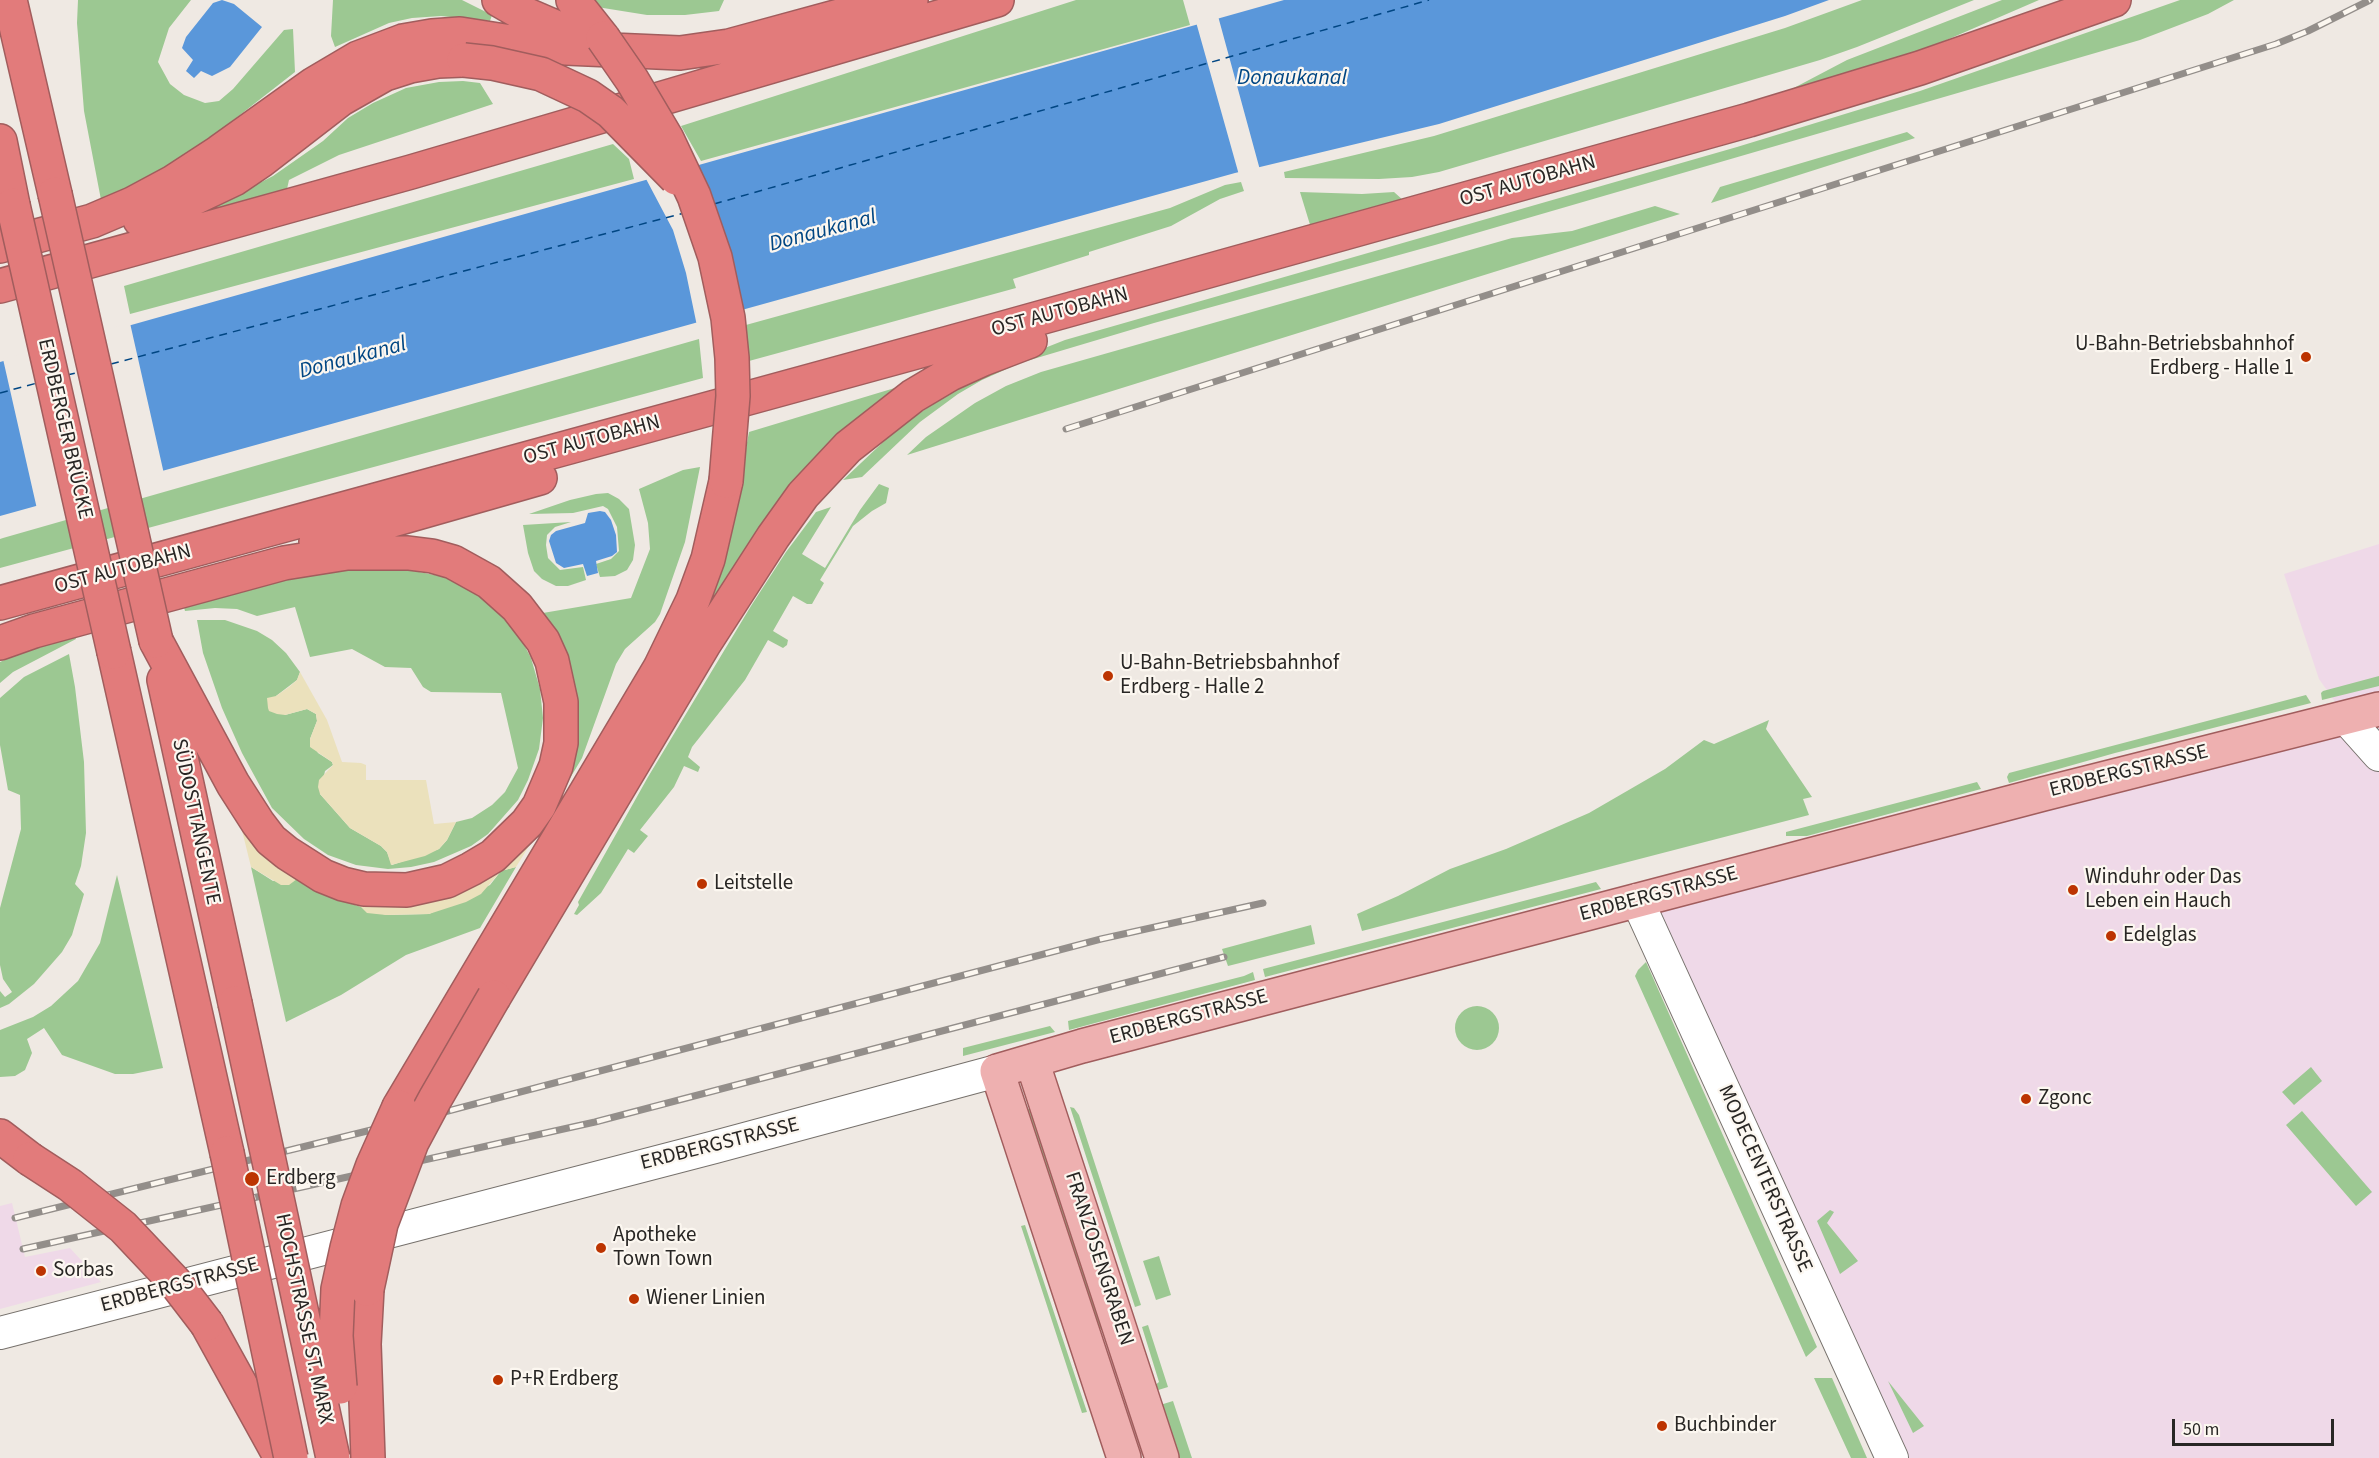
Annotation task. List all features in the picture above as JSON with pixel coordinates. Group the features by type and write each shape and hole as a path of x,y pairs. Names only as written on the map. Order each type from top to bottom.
{"highway":[{"name":"ERDBERGER BRÜCKE","path":"10,0 156,641"},
{"path":"499,0 608,51"},
{"path":"350,1458 340,1387 336,1336 339,1290 358,1206 373,1165 399,1107 641,701 677,635 708,559 726,481 733,396 729,328 715,257 694,196 667,140 632,80 573,0"},
{"path":"0,246 92,221 132,204 173,182 219,152 314,84 358,58 395,43 432,36 460,34 543,46 608,51 651,53 705,50 911,0"},
{"path":"923,0 958,12"},
{"path":"0,286 411,172 998,0"},
{"name":"OST AUTOBAHN","path":"0,603 1111,299 1749,120 1920,68 2114,0"},
{"path":"0,259 135,222 171,208 234,179 341,99 377,78 410,66 438,61 464,60 492,63 541,74 588,96 632,131 694,196"},
{"path":"0,141 7,192"},
{"name":"ERDBERGER BRÜCKE","path":"7,192 114,652"},
{"path":"0,629 443,507 1088,311 1111,299"},
{"path":"368,1458 364,1344 367,1289 381,1224 396,1180 412,1142 435,1099 704,644 803,495 824,471 878,422 913,396 950,374 994,354 1098,318 1111,299"},
{"path":"0,643 284,563 347,553 398,552 432,556 453,562 489,582 518,608 543,641 552,661 561,702 561,743 556,766 543,796 527,823 493,856 471,869 447,881 407,890 364,889 343,884 323,876 287,854 258,823 233,784 156,641"},
{"name":"SÜDOSTTANGENTE","path":"156,641 234,1004"},
{"name":"SÜDOSTTANGENTE","path":"114,652 196,1012"},
{"name":"HOCHSTRASSE ST. MARX","path":"234,1004 333,1458"},
{"name":"HOCHSTRASSE ST. MARX","path":"196,1012 291,1458"},
{"path":"0,1137 96,1204 142,1246 174,1281 207,1324 226,1355 281,1458"},
{"path":"0,1146 30,1159"}],"main road":[{"name":"ERDBERGSTRASSE","path":"998,1071 1082,1046 1637,900 2379,709"},
{"name":"FRANZOSENGRABEN","path":"1032,1061 1161,1453"},
{"name":"FRANZOSENGRABEN","path":"998,1071 1124,1458"}],"street":[{"path":"2346,718 2379,755"},
{"name":"MODECENTERSTRASSE","path":"1637,900 1892,1458"},
{"name":"ERDBERGSTRASSE","path":"0,1333 736,1142 998,1071"},
{"path":"1124,1458 1161,1453"}],"shaded area":[{"path":"2379,544 2379,1458 1892,1458 1637,900 2346,717 2319,679 2284,574"},
{"path":"12,1203 25,1257 70,1248 101,1282 0,1309 0,1206"}],"green space":[{"path":"78,0 191,0 169,28 158,62 170,84 184,95 205,103 219,101 233,89 284,30 293,29 295,72 177,164 102,205 84,111 77,23"},
{"path":"333,0 462,0 492,15 490,21 441,16 412,18 389,23 335,47 331,36"},
{"path":"591,0 724,0 719,11 685,15 647,15 597,7"},
{"path":"1076,0 1183,0 1190,25 701,161 681,126"},
{"path":"1862,0 1974,0 1820,60 1439,172 1412,177 1379,179 1285,178 1284,172 1434,136 1785,28"},
{"path":"2002,0 2039,0 1898,61 1769,101 1847,60"},
{"path":"2180,0 2234,0 2208,14 2140,40 1020,363 958,394 920,422 862,477 843,480 898,428 958,387 1065,340 1737,147 1920,91"},
{"path":"439,82 480,83 493,104 339,155 289,180 287,189 178,219 273,176 323,141 348,118 373,103 406,88"},
{"path":"1907,132 1915,138 1711,203 1720,187"},
{"path":"613,144 629,159 634,179 130,314 124,286"},
{"path":"1241,182 1244,191 1220,199 1171,226 1013,279 1016,288 749,361 735,328 1170,208 1225,185"},
{"path":"1300,192 1362,194 1394,192 1404,201 1311,228"},
{"path":"1655,206 1680,214 907,455 926,437 975,403 1006,386 1041,372 1512,238 1572,231"},
{"path":"699,339 703,378 0,568 0,539 3,538"},
{"path":"898,387 713,603 707,601 741,475 749,432"},
{"path":"700,467 685,542 660,614 655,622 625,649 616,664 582,758 553,807 557,790 537,614 631,598 650,549 648,523 639,489 683,470"},
{"path":"879,484 889,488 886,503 853,526 820,580 824,583 812,604 807,604 793,596 773,631 788,640 787,645 783,648 768,640 745,680 692,747 688,757 700,767 698,772 684,766 674,787 640,830 648,836 634,853 628,849 601,893 577,915 574,914 579,905 578,902 648,777 786,552 816,512 831,507 802,554 825,568 860,510"},
{"path":"608,493 619,499 629,509 635,545 633,560 627,570 615,576 600,577 596,564 611,559 619,551 617,527 608,509 603,506 573,513 529,514 570,500"},
{"path":"571,522 555,527 547,535 548,558 560,570 583,567 586,580 568,586 556,586 542,579 534,571 523,525"},
{"path":"385,568 445,577 467,587 488,601 520,637 531,658 540,689 543,718 539,749 528,780 518,800 488,834 471,846 434,862 388,869 356,865 328,855 304,839 272,808 242,753 222,708 203,653 197,620 225,620 257,631 272,640 286,653 300,672 297,680 276,696 285,715 307,709 316,714 317,721 310,739 318,753 333,765 325,771 320,794 350,828 381,846 387,852 392,865 439,849 447,840 456,822 472,818 492,805 505,792 518,768 501,693 431,692 423,687 411,668 385,667 352,649 310,657 295,607 257,616 237,609 215,608 185,611 182,600 278,580 358,569"},
{"path":"73,629 76,639 13,672 0,683 0,662"},
{"path":"69,654 84,762 86,833 81,866 75,884 84,894 72,935 62,952 34,984 9,1004 0,1008 0,991 5,997 12,992 3,979 0,965 0,908 21,829 20,795 8,790 0,745 0,698 24,677"},
{"path":"2379,676 2379,686 2322,700 2323,691"},
{"path":"2306,695 2311,703 2115,753 2009,783 2007,777 2009,773"},
{"path":"1769,720 1766,729 1812,797 1803,799 1809,815 1362,931 1357,914 1450,869 1506,849 1589,813 1665,769 1704,740 1714,744"},
{"path":"1977,782 1981,789 1807,836 1786,836 1786,832"},
{"path":"251,867 273,881 297,879 325,895 386,915 429,914 490,885 501,871 516,867 480,928 406,955 341,995 286,1022"},
{"path":"117,875 163,1068 133,1074 115,1074 62,1055 44,1028 27,1039 32,1053 25,1070 15,1076 0,1077 0,1030 33,1017 51,1006 78,981 100,943"},
{"path":"1596,882 1601,889 1265,977 1263,969"},
{"path":"1311,925 1315,944 1228,966 1222,949"},
{"path":"1646,962 1817,1347 1806,1357 1635,976"},
{"path":"1253,972 1255,980 1069,1030 1068,1021"},
{"path":"1477,1006 1492,1013 1499,1028 1492,1043 1477,1050 1462,1043 1455,1028 1462,1013"},
{"path":"1050,1026 1055,1032 963,1056 963,1048"},
{"path":"2311,1067 2322,1081 2294,1105 2282,1092"},
{"path":"1036,1107 1108,1326 1094,1331 1021,1111"},
{"path":"1070,1107 1074,1108 1079,1115 1141,1305 1135,1307"},
{"path":"2302,1111 2372,1192 2356,1206 2286,1125"},
{"path":"1830,1210 1834,1212 1827,1223 1858,1261 1840,1274 1817,1221"},
{"path":"1025,1225 1087,1412 1082,1413 1021,1226"},
{"path":"1159,1256 1171,1295 1156,1300 1143,1261"},
{"path":"1148,1325 1168,1387 1155,1391 1154,1386 1159,1382 1142,1327"},
{"path":"1814,1378 1832,1378 1867,1458 1851,1458"},
{"path":"1888,1381 1924,1426 1913,1433"},
{"path":"1173,1401 1192,1458 1177,1458 1160,1405"}],"sand":[{"path":"300,672 327,720 342,762 366,765 366,780 426,780 434,824 456,822 447,840 439,849 425,856 391,865 387,852 381,846 350,828 320,794 319,780 333,765 310,747 310,739 317,721 316,714 307,709 285,715 277,714 269,711 268,708 267,698 276,696 289,687 297,680"},
{"path":"553,807 516,867 501,871 481,894 466,902 429,914 386,915 367,913 361,907 325,895 297,879 289,885 281,885 251,867 237,810 386,902"}],"water":[{"path":"222,0 234,4 262,27 230,67 212,76 201,71 194,78 186,71 193,60 182,48 186,37 213,3"},
{"name":"Donaukanal","path":"1284,0 1829,0 1785,16 1439,124 1235,173 0,516 0,362"},
{"path":"605,512 611,520 616,535 617,552 596,561 598,573 587,576 583,564 564,568 556,563 549,541 551,535 556,531 585,523 588,513"}],"pier":[{"path":"1218,16 1260,170 1239,175 1196,22"},
{"path":"691,164 736,315 697,326 686,273 673,230 645,177"},
{"path":"130,323 164,474 37,509 3,359"}],"ferry route":[{"path":"714,204 1429,0"},
{"path":"111,364 684,213"},
{"path":"67,375 80,372"},
{"path":"0,393 37,383"}],"railway":[{"path":"1066,429 2276,44 2370,0"},
{"path":"15,1218 448,1111 1101,939 1263,903"},
{"path":"23,1249 595,1122 1224,957"}],"place":[{"name":"U-Bahn-Betriebsbahnhof Erdberg - Halle 1","path":"2306,357"},
{"name":"U-Bahn-Betriebsbahnhof Erdberg - Halle 2","path":"1108,676"},
{"name":"Leitstelle","path":"702,884"},
{"name":"Winduhr oder Das Leben ein Hauch","path":"2073,890"},
{"name":"Edelglas","path":"2111,936"},
{"name":"Zgonc","path":"2026,1099"},
{"name":"Erdberg","path":"252,1179"},
{"name":"Apotheke Town Town","path":"601,1248"},
{"name":"Sorbas","path":"41,1271"},
{"name":"Wiener Linien","path":"634,1299"},
{"name":"P+R Erdberg","path":"498,1380"},
{"name":"Buchbinder","path":"1662,1426"}]}
